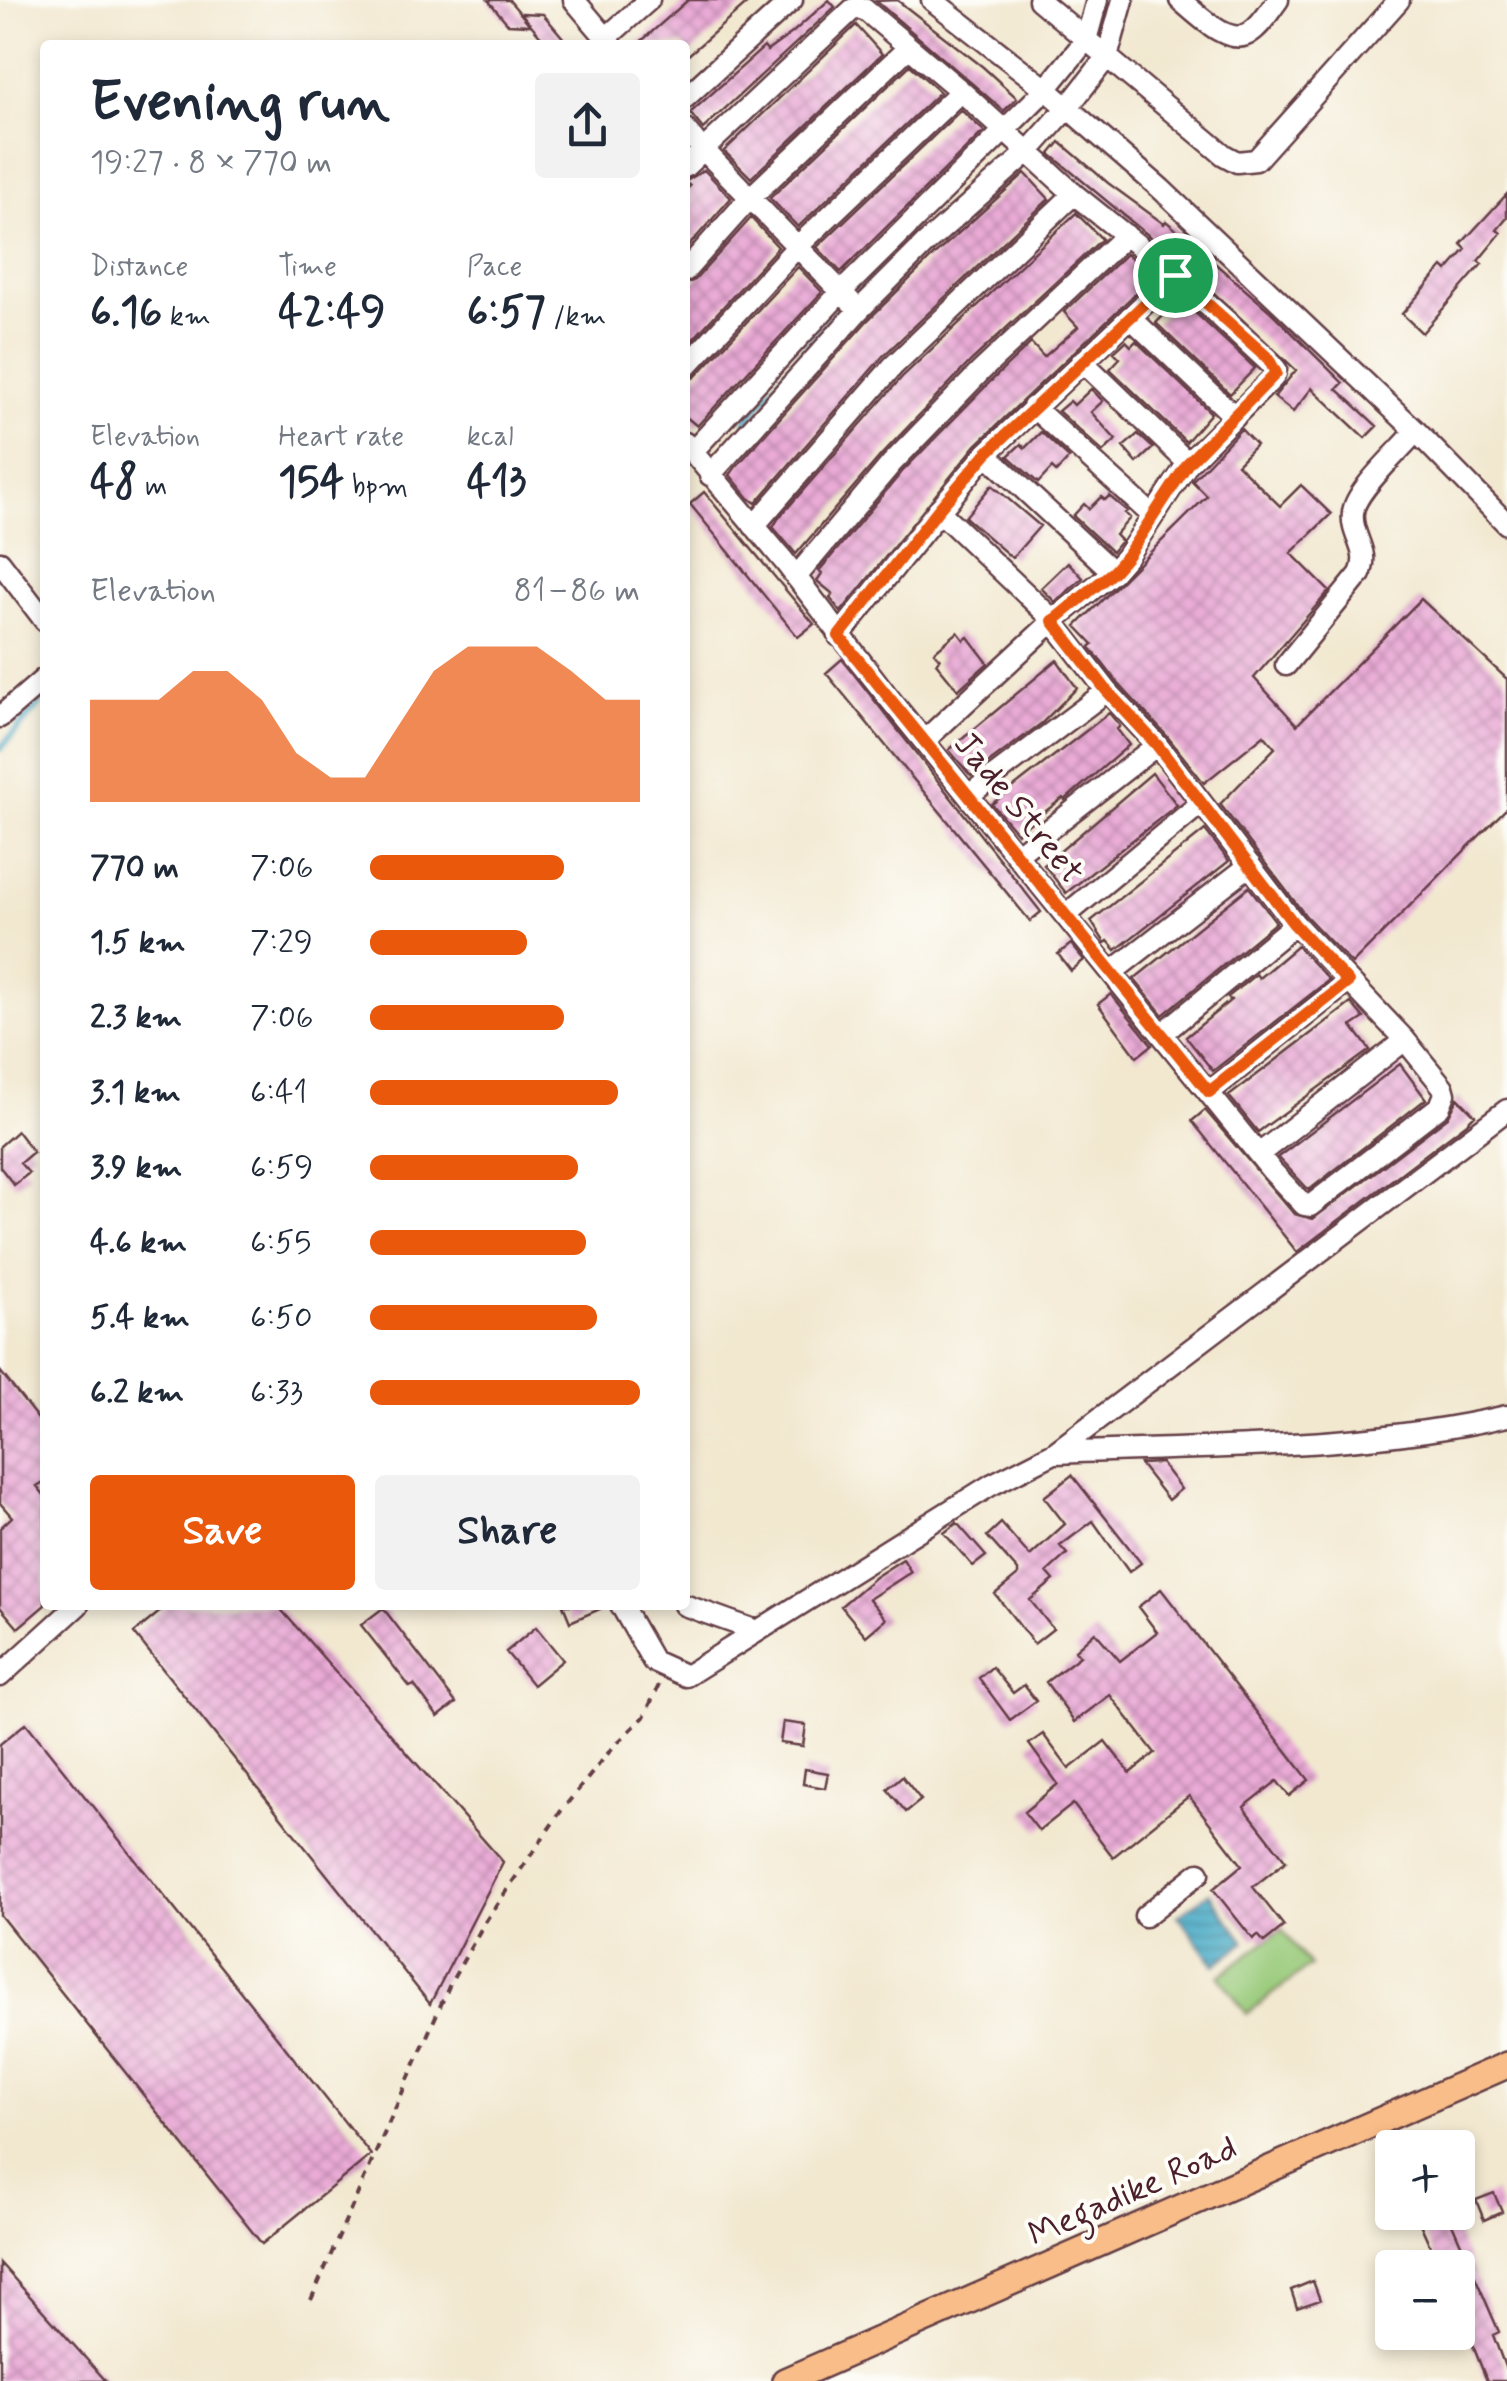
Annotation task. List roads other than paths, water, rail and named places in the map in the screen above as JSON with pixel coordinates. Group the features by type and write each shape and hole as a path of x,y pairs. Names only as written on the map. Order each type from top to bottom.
{"main road":[{"name":"Megadike Road","path":"785,2381 1507,2065"}],"street":[{"path":"574,0 607,40"},
{"path":"611,40 648,0"},
{"path":"690,93 792,0"},
{"path":"932,0 1068,107 1161,188 1416,431 1507,524"},
{"path":"1038,0 1224,156 1246,162 1256,160 1399,0"},
{"path":"690,446 1046,89 1086,40 1098,0"},
{"path":"710,475 858,311 925,244 1028,152 1068,107 1107,57 1123,0"},
{"path":"1180,0 1226,34 1239,38 1251,33 1278,0"},
{"path":"858,311 694,140 859,8 961,91 1074,194 1175,275 1276,369 1272,378 1188,463 1113,572 1053,621 924,741"},
{"path":"690,265 749,200 909,47"},
{"path":"690,363 797,246 961,91"},
{"path":"754,526 893,366 1074,194"},
{"path":"796,577 904,450 981,371 1126,235"},
{"path":"839,636 986,454 1175,275"},
{"path":"1130,317 1235,417"},
{"path":"1082,362 1188,463"},
{"path":"1033,407 1153,516"},
{"path":"1286,665 1360,574 1366,556 1354,526 1354,505 1416,431"},
{"name":"Jade Street","path":"690,448 1258,1154 1304,1205 1310,1206 1443,1102 1443,1086 1405,1040"},
{"path":"986,454 1113,572"},
{"path":"938,510 1053,621 1107,691 1157,745 1294,924 1405,1040 1258,1154"},
{"path":"0,562 40,614"},
{"path":"1,715 40,682"},
{"path":"969,795 1107,691"},
{"path":"1018,854 1157,745"},
{"path":"1066,914 1200,804"},
{"path":"1112,972 1250,865"},
{"path":"1162,1034 1294,924"},
{"path":"1209,1092 1348,982"},
{"path":"624,1610 653,1661 686,1676 991,1485 1054,1452 1507,1110"},
{"path":"1054,1452 1360,1440 1440,1432 1507,1416"},
{"path":"690,1607 757,1632"},
{"path":"0,1676 73,1610"},
{"path":"1145,1916 1199,1873"}],"water":[{"path":"1209,1893 1245,1942 1215,1965 1178,1916"}],"waterway":[{"path":"851,297 1009,154"},
{"path":"746,421 835,312"},
{"path":"0,749 40,704"}]}
